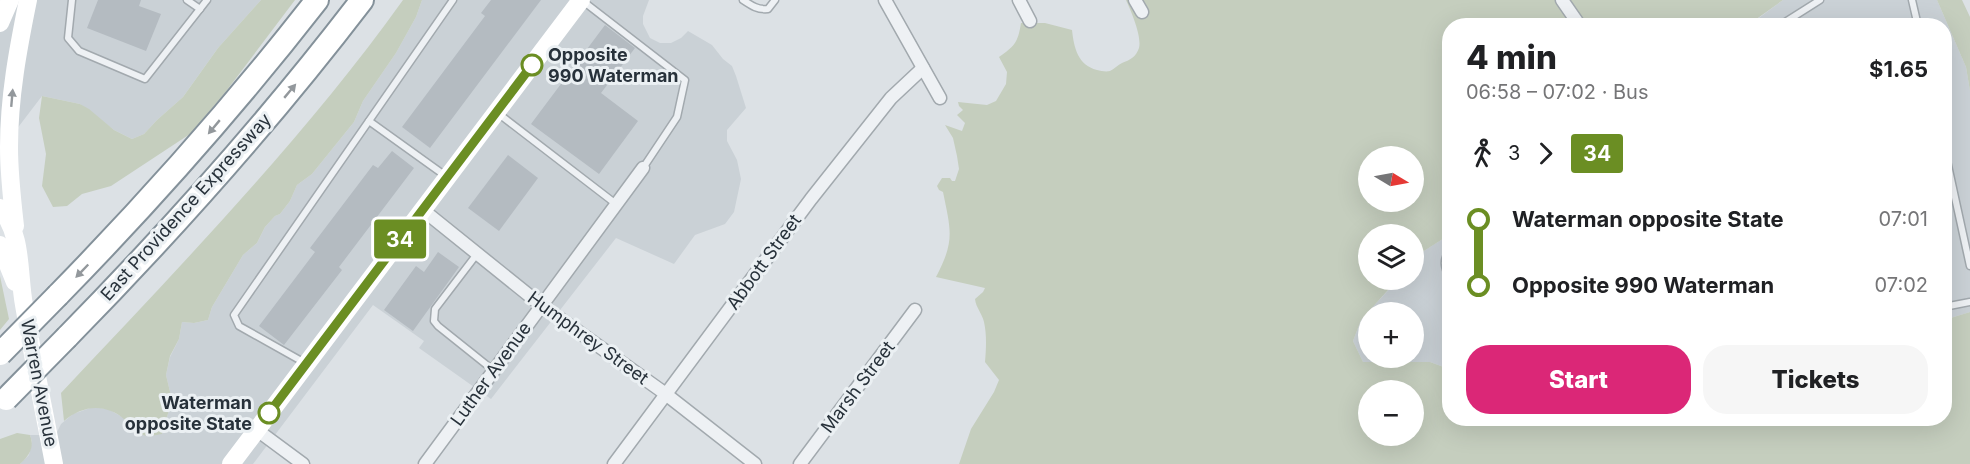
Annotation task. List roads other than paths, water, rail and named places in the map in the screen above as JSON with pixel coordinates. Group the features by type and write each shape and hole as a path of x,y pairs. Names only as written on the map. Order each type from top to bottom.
{"highway":[{"name":"East Providence Expressway","path":"0,354 133,217 201,142 317,0"},
{"name":"East Providence Expressway","path":"3,402 164,236 225,168 362,0"}],"main road":[{"path":"0,23 10,0"},
{"path":"0,81 27,0"},
{"path":"8,242 9,126 16,61 27,0"},
{"path":"231,464 581,0"},
{"name":"Warren Avenue","path":"0,208 11,225 8,242 23,303 53,464"}],"street":[{"path":"885,0 940,98"},
{"path":"1019,0 1030,21"},
{"path":"1135,0 1142,12"},
{"path":"1562,0 1574,18"},
{"name":"Abbott Street","path":"614,464 811,199 891,98 923,68"},
{"name":"Luther Avenue","path":"425,464 644,168"},
{"name":"Humphrey Street","path":"423,210 541,305 667,395 755,464"},
{"name":"Marsh Street","path":"800,464 915,310"},
{"path":"257,430 303,464"}],"lane":[{"path":"72,0 68,38 79,51 145,79 207,0"},
{"path":"187,0 200,9"},
{"path":"306,364 239,326 234,315 453,0"},
{"path":"581,0 685,80 677,117 644,168"},
{"path":"743,0 761,10 768,9 775,0"},
{"path":"1792,18 1820,0"},
{"path":"1912,0 1916,18"},
{"path":"496,112 616,204"},
{"path":"369,121 447,177"},
{"path":"1952,184 1970,266"},
{"path":"477,254 435,309 434,321 494,370"},
{"path":"1952,305 1970,302"}],"place":[{"name":"Opposite 990 Waterman","path":"532,65"},
{"name":"Waterman opposite State","path":"269,413"}]}
